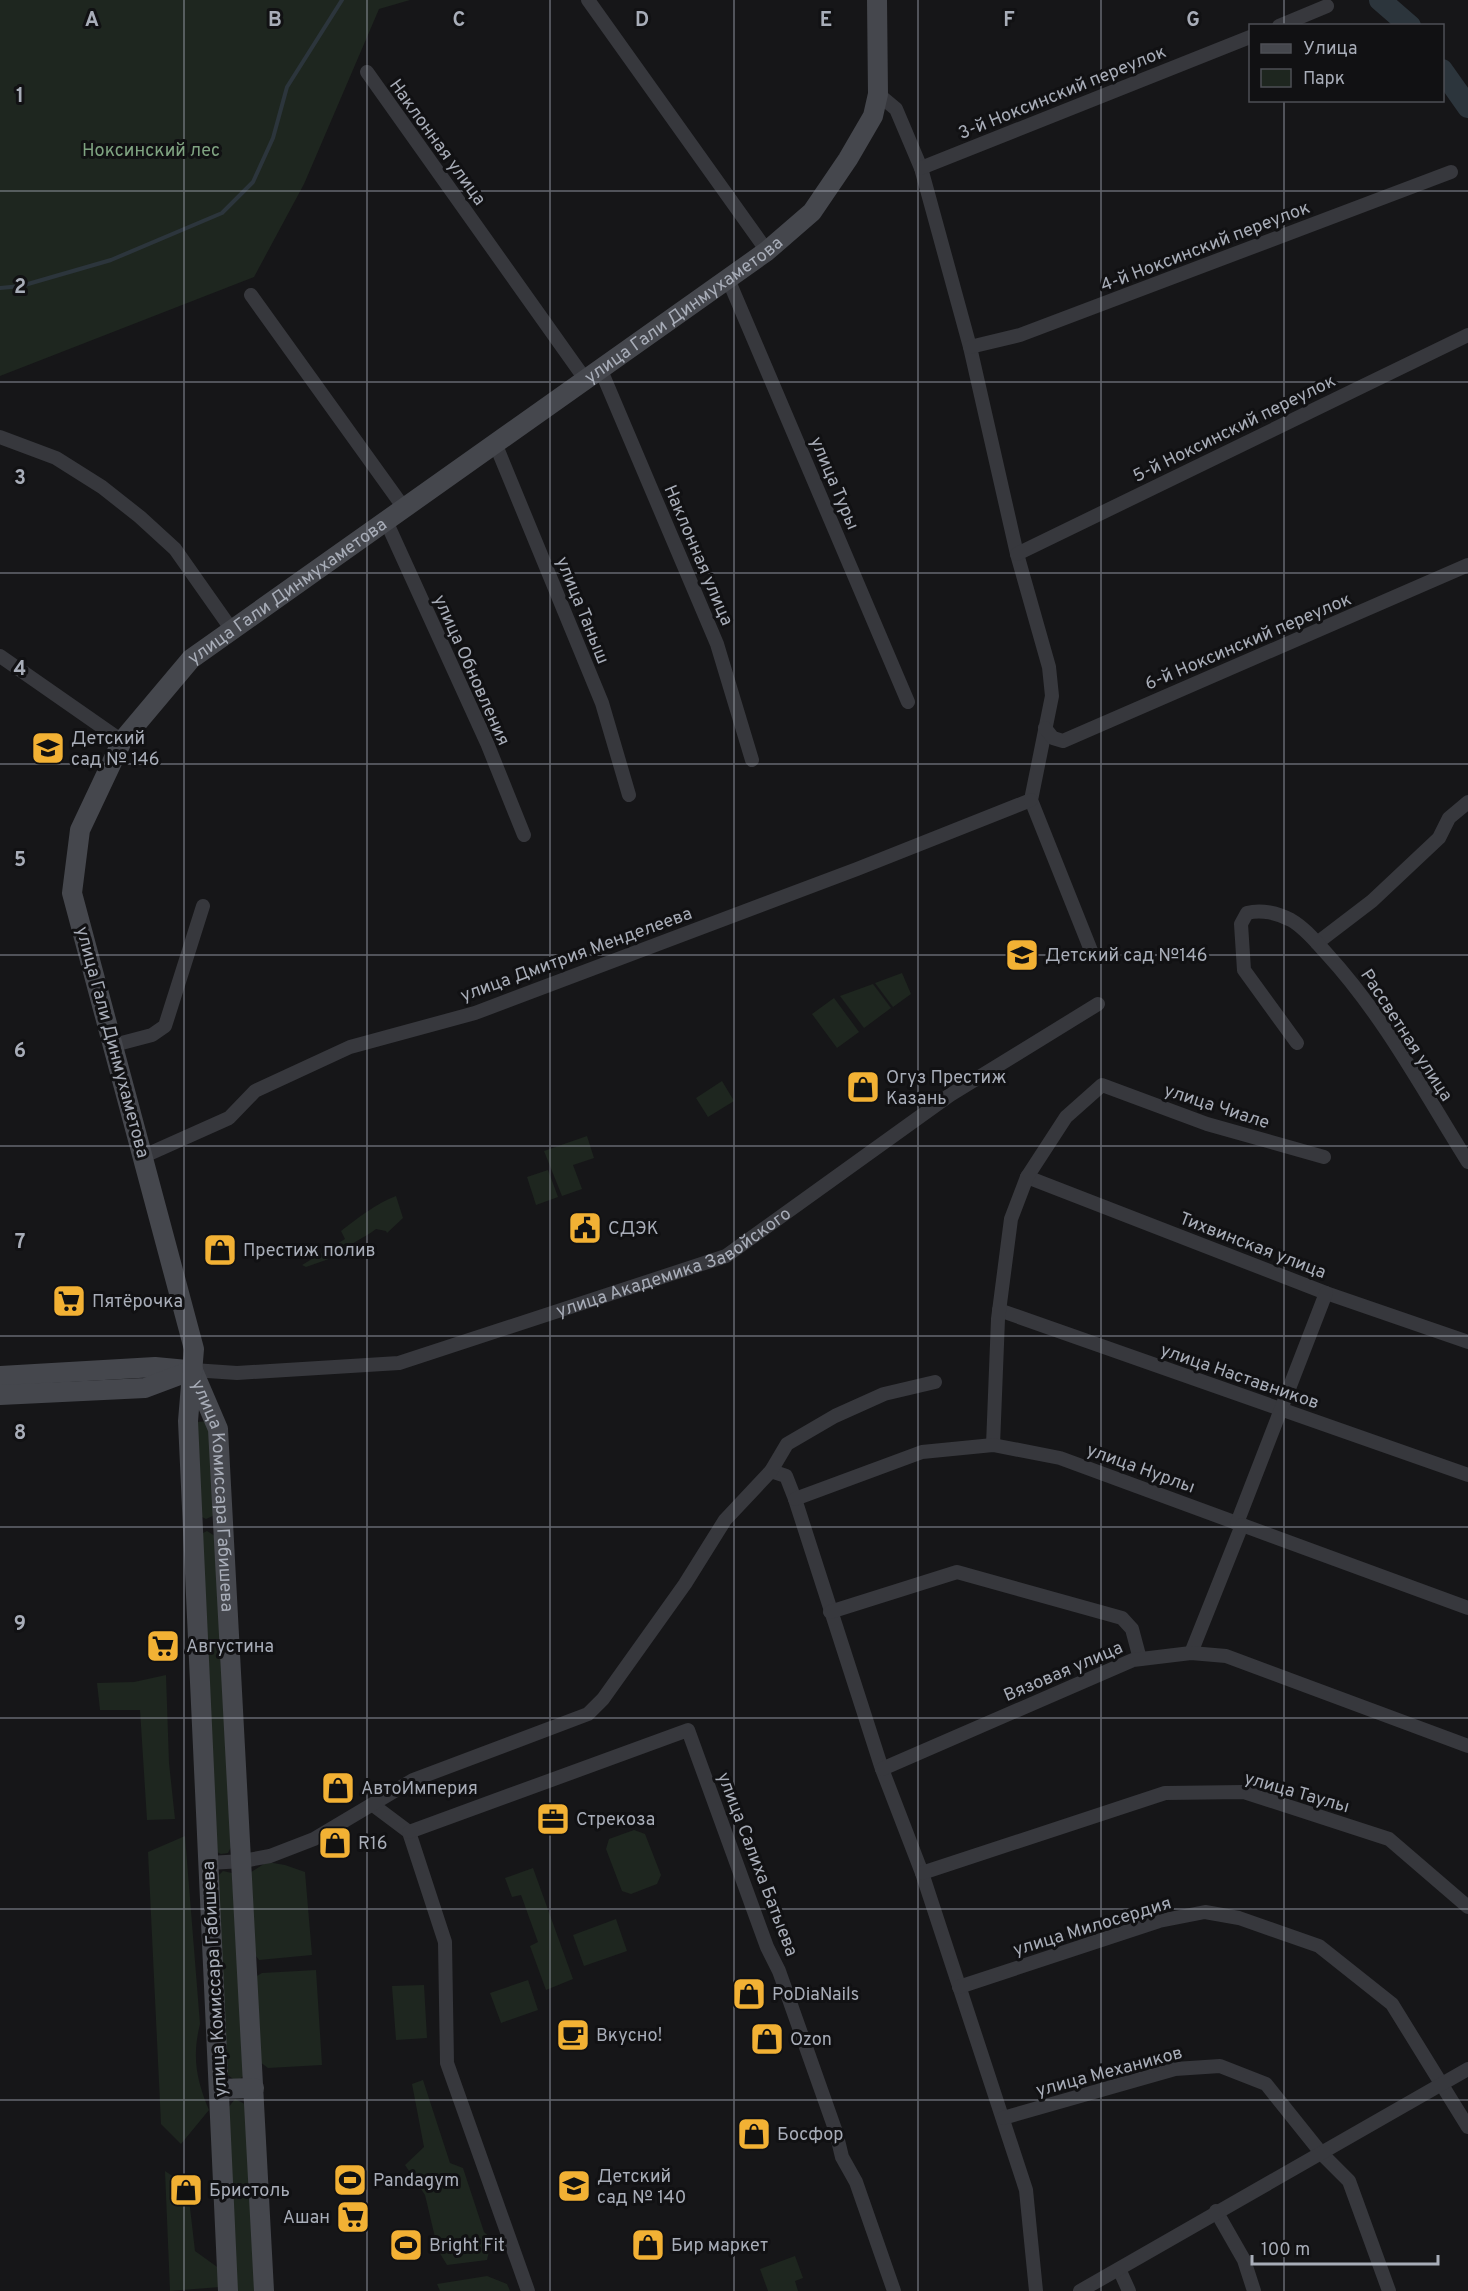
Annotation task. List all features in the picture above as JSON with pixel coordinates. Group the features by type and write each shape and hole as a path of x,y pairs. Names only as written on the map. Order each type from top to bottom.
{"street":[{"path":"588,0 767,251"},
{"name":"улица Гали Динмухаметова","path":"193,1370 194,1350 72,893 80,830 122,741 191,659 767,251 812,212 848,159 873,116 878,94 879,0"},
{"path":"1284,24 1327,6"},
{"name":"3-й Ноксинский переулок","path":"921,168 1249,38"},
{"name":"Наклонная улица","path":"367,72 593,373 717,645 752,760"},
{"path":"878,94 896,109 921,168 970,347 1017,554 1049,667 1052,696 1031,800 1092,953"},
{"name":"4-й Ноксинский переулок","path":"970,347 1020,335 1451,172"},
{"name":"улица Туры","path":"728,279 908,702"},
{"path":"251,295 404,508"},
{"name":"5-й Ноксинский переулок","path":"1017,554 1468,335"},
{"path":"0,437 56,458 102,487 140,517 175,549 232,630"},
{"name":"улица Таныш","path":"495,443 602,703 629,795"},
{"name":"улица Обновления","path":"386,521 487,743 524,835"},
{"name":"6-й Ноксинский переулок","path":"1045,728 1053,738 1063,741 1468,565"},
{"path":"0,656 122,741"},
{"name":"улица Дмитрия Менделеева","path":"144,1156 229,1118 255,1091 351,1047 475,1012 857,869 1031,800"},
{"path":"1317,943 1380,893 1438,838 1449,818 1468,802"},
{"path":"114,1045 152,1035 165,1026 203,906"},
{"name":"Рассветная улица","path":"1297,1043 1245,970 1241,924 1247,913 1254,911 1275,913 1291,920 1317,943 1358,987 1468,1162"},
{"name":"улица Академика Завойского","path":"0,1376 155,1367 237,1373 399,1364 726,1256 942,1099 1098,1004"},
{"name":"улица Чиале","path":"1027,1177 1066,1117 1102,1085 1207,1124 1323,1157"},
{"path":"993,1444 999,1310 1011,1219 1027,1177"},
{"name":"Тихвинская улица","path":"1027,1177 1326,1293 1468,1342"},
{"path":"1191,1653 1280,1409 1326,1293"},
{"name":"улица Наставников","path":"999,1310 1468,1475"},
{"name":"улица Академика Завойского","path":"0,1395 145,1388 193,1370"},
{"name":"улица Комиссара Габишева","path":"193,1370 218,1429 243,1861 264,2291"},
{"name":"улица Комиссара Габишева","path":"193,1370 188,1421 228,2291"},
{"path":"209,1863 243,1861 270,1856 314,1839 413,1780 588,1714 597,1707 684,1584 725,1520 771,1471 787,1443 835,1416 884,1394 935,1382"},
{"name":"улица Нурлы","path":"795,1499 922,1452 993,1444 1060,1458 1468,1608"},
{"path":"771,1471 786,1476 795,1499 882,1769 922,1873 1003,2118 1026,2190 1036,2291"},
{"path":"193,1522 224,1521"},
{"path":"830,1612 957,1572 1122,1618 1132,1629 1140,1659"},
{"name":"Вязовая улица","path":"882,1769 1140,1659 1191,1653 1226,1656 1468,1746"},
{"name":"улица Салиха Батыева","path":"409,1832 688,1730 763,1938 780,1971 836,2132 842,2157 858,2186 894,2291"},
{"name":"улица Таулы","path":"922,1873 1165,1793 1244,1792 1389,1839 1468,1907"},
{"path":"373,1804 409,1832 445,1942 447,2063 528,2291"},
{"name":"улица Милосердия","path":"959,1987 1159,1921 1205,1911 1239,1918 1319,1946 1392,2004 1468,2127"},
{"name":"улица Механиков","path":"1003,2118 1175,2069 1220,2066 1266,2084 1322,2154 1349,2181 1389,2291"},
{"path":"1080,2291 1119,2271 1216,2211 1322,2154 1468,2069"},
{"path":"219,2089 254,2088"},
{"path":"1216,2211 1244,2260 1254,2291"},
{"path":"1119,2271 1129,2291"}],"green space":[{"name":"Ноксинский лес","path":"0,0 410,0 379,9 304,184 254,277 0,376"},
{"path":"902,973 911,994 893,1007 875,983"},
{"path":"873,984 891,1008 864,1028 840,996"},
{"path":"834,998 859,1032 837,1048 812,1014"},
{"path":"722,1081 734,1101 708,1117 696,1098"},
{"path":"587,1136 594,1158 573,1165 582,1189 562,1196 544,1151"},
{"path":"548,1170 558,1197 536,1205 527,1177"},
{"path":"396,1196 403,1218 387,1233 376,1229 342,1251 343,1254 306,1267 302,1265 345,1239 341,1231 360,1216"},
{"path":"212,1421 215,1515 206,1519 200,1516 194,1422"},
{"path":"207,1531 215,1536 231,1847 228,1853 221,1854 217,1852 201,1534"},
{"path":"166,1675 169,1763 175,1819 147,1820 140,1710 100,1710 97,1683 134,1682"},
{"path":"634,1830 645,1834 661,1875 657,1884 631,1894 622,1891 606,1849 609,1839"},
{"path":"185,1836 200,2024 196,2057 201,2088 209,2110 181,2144 161,2124 148,1852"},
{"path":"267,1862 305,1872 312,1955 259,1960 252,1951 248,1874"},
{"path":"533,1868 573,1979 546,1990 530,1946 538,1942 521,1895 512,1897 505,1878"},
{"path":"223,1871 232,1873 245,2074 240,2079 233,2079 228,2075 217,1877"},
{"path":"616,1919 627,1951 584,1966 573,1935"},
{"path":"316,1970 322,2065 268,2068 260,2062 255,1977 262,1973"},
{"path":"528,1980 538,2010 501,2023 490,1993"},
{"path":"424,1985 427,2038 396,2040 392,1986"},
{"path":"423,2080 450,2163 463,2168 484,2232 492,2239 487,2260 447,2265 438,2250 425,2195 405,2165 424,2147 412,2084"},
{"path":"235,2099 245,2104 255,2291 237,2291 228,2108"},
{"path":"165,2171 174,2177 175,2198 189,2199 195,2251 220,2269 220,2287 170,2291"},
{"path":"795,2256 803,2278 795,2281 798,2291 768,2291 760,2269"},
{"path":"487,2276 507,2284 510,2291 440,2291 437,2284"}],"waterway":[{"path":"0,288 21,286 111,260 222,213 253,182 273,138 287,87 342,0"},
{"path":"1380,0 1408,24"},
{"path":"1444,73 1468,107"}],"place":[{"name":"Детский сад № 146","path":"48,748"},
{"name":"Детский сад №146","path":"1022,955"},
{"name":"Огуз Престиж Казань","path":"863,1087"},
{"name":"СДЭК","path":"585,1228"},
{"name":"Престиж полив","path":"220,1250"},
{"name":"Пятёрочка","path":"69,1301"},
{"name":"Августина","path":"163,1646"},
{"name":"АвтоИмперия","path":"338,1788"},
{"name":"Стрекоза","path":"553,1819"},
{"name":"R16","path":"335,1843"},
{"name":"PoDiaNails","path":"749,1994"},
{"name":"Вкусно!","path":"573,2035"},
{"name":"Ozon","path":"767,2039"},
{"name":"Босфор","path":"754,2134"},
{"name":"Pandagym","path":"350,2180"},
{"name":"Детский сад № 140","path":"574,2186"},
{"name":"Бристоль","path":"186,2190"},
{"name":"Ашан","path":"353,2217"},
{"name":"Bright Fit","path":"406,2245"},
{"name":"Бир маркет","path":"648,2245"}]}
